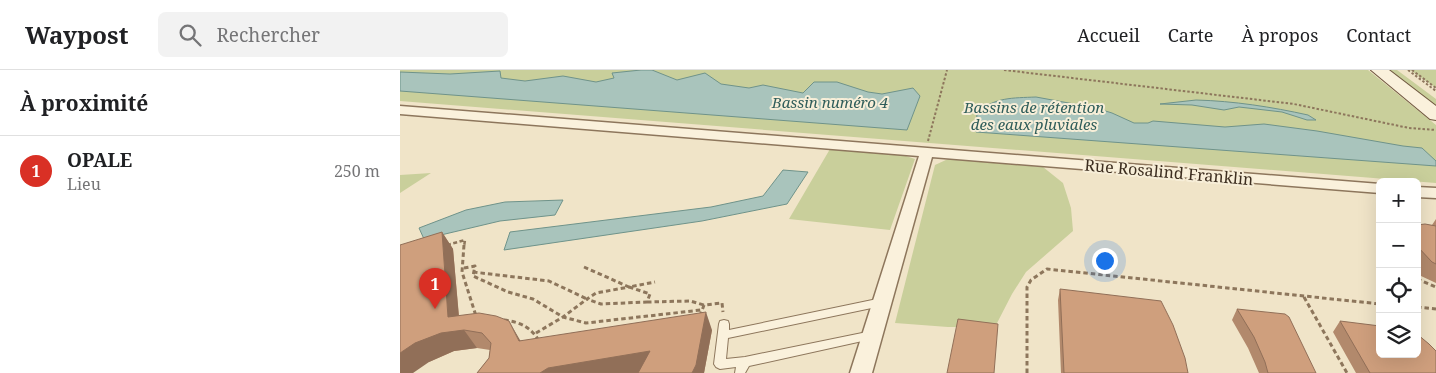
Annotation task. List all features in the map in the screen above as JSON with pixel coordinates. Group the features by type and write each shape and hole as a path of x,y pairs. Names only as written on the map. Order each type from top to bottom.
{"main road":[{"path":"1379,70 1436,115"},
{"path":"1401,70 1436,96"}],"street":[{"name":"Rue Rosalind Franklin","path":"400,110 927,148 958,154 1376,189"},
{"path":"861,373 927,148"},
{"path":"1421,192 1436,193"}],"lane":[{"path":"872,335 743,367 720,364 726,329 882,302"}],"path":[{"path":"927,148 946,70"},
{"path":"1004,70 1294,104 1409,128 1436,130"},
{"path":"1410,70 1436,89"},
{"path":"438,248 464,240 462,272 477,320"},
{"path":"463,269 475,266 473,276 508,292 533,299 563,317 586,323 701,310"},
{"path":"584,267 650,294 647,302"},
{"path":"1028,373 1027,287 1031,280 1047,269 1376,304"},
{"path":"473,272 549,281 602,304 690,301 704,305 722,303 726,329"},
{"path":"1421,281 1436,287"},
{"path":"536,333 563,317 596,292 655,282"},
{"path":"1304,297 1347,373"},
{"path":"700,323 701,310 704,305"},
{"path":"1421,308 1436,309"},
{"path":"496,320 515,320 534,330 542,349"}],"green space":[{"path":"400,70 1368,70 1436,125 1436,183 1421,182 1421,178 1376,178 400,101"},
{"path":"1384,70 1397,70 1436,99 1436,111"},
{"path":"1410,70 1436,70 1436,88"},
{"path":"830,149 903,155 915,159 890,230 789,219"},
{"path":"948,159 1043,167 1063,183 1071,208 1073,231 1026,272 995,327 948,327 895,323 935,165"},
{"path":"431,173 400,193 400,175"}],"water":[{"name":"Bassin numéro 4","path":"652,70 677,80 705,73 721,84 749,88 763,85 803,93 814,82 837,82 868,92 882,94 913,88 920,96 907,130 400,91 400,72 450,74 500,71 501,78 525,81 563,76 596,82 614,78 612,73"},
{"name":"Bassins de rétention des eaux pluviales","path":"1036,97 1096,108 1134,123 1153,121 1225,127 1264,124 1422,148 1436,161 1436,166 976,132 977,113 983,108 1004,99"},
{"path":"1196,100 1267,107 1308,115 1316,120 1307,120 1282,112 1239,107 1224,110 1192,105 1160,104"},
{"path":"783,170 808,172 787,204 702,221 504,250 510,232 711,207 763,196"},
{"path":"563,200 555,215 500,221 424,239 419,228 466,210 505,202"}],"building":[{"path":"1421,224 1436,226 1436,264 1421,250"},
{"path":"442,232 448,317 479,313 496,316 509,321 519,341 706,312 696,365 692,373 638,373 650,351 548,368 540,373 477,373 489,358 491,343 482,333 464,330 441,333 415,343 400,353 400,245"},
{"path":"1060,289 1161,301 1173,325 1185,358 1188,373 1064,373"},
{"path":"1237,309 1285,314 1289,317 1316,373 1268,373 1254,337"},
{"path":"958,319 998,324 994,373 947,373"},
{"path":"1340,321 1376,326 1376,358 1421,358 1421,337 1436,351 1436,373 1370,373"}],"place":[{"name":"OPALE","path":"435,309"}]}
